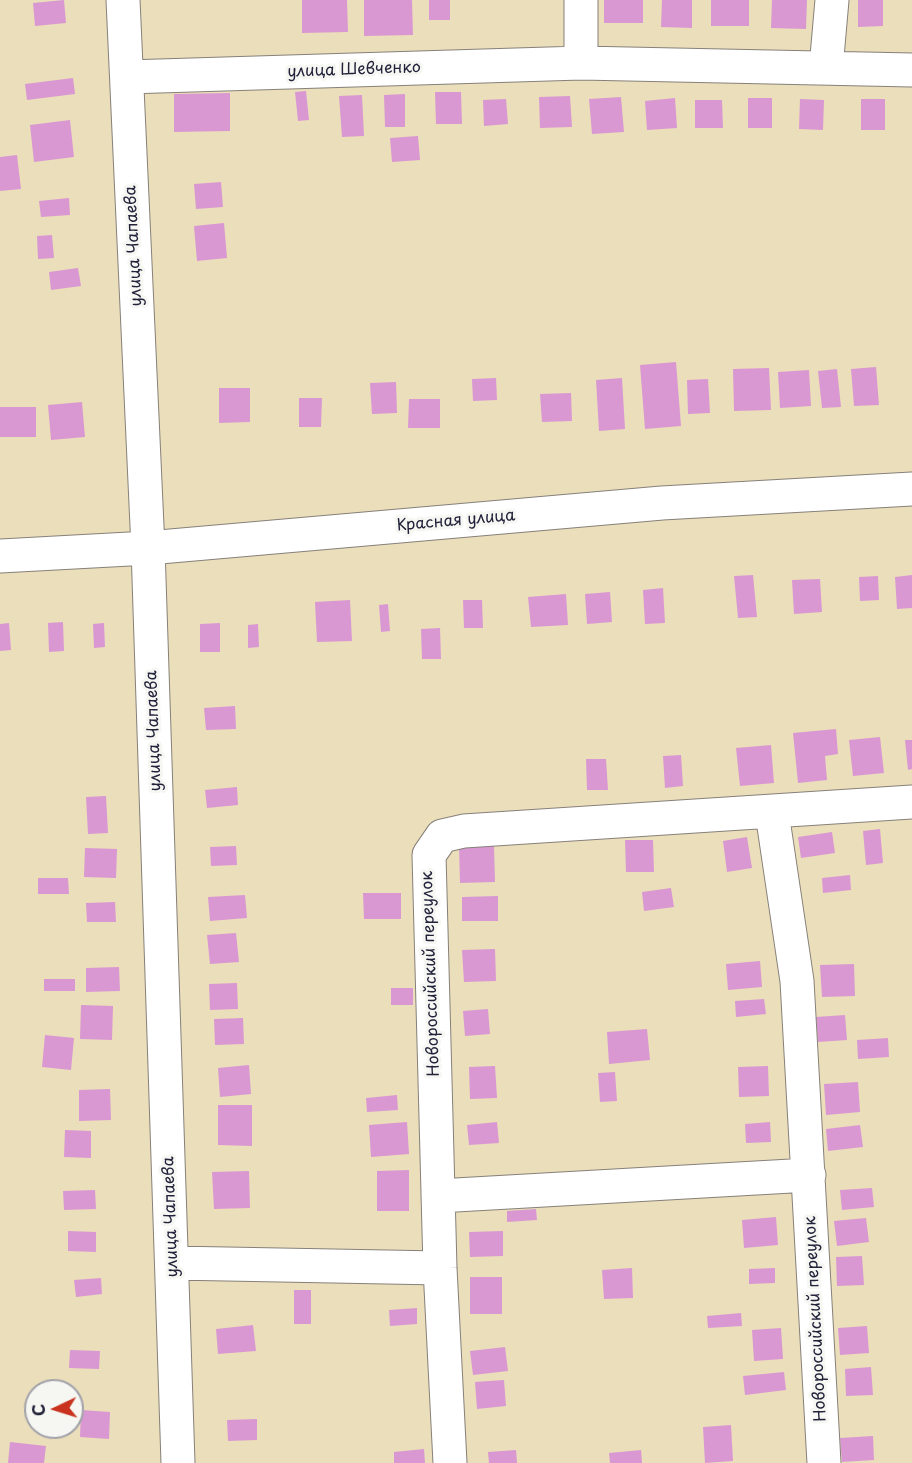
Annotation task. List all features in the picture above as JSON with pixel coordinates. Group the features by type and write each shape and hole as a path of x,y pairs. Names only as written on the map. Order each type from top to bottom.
{"street":[{"name":"улица Чапаева","path":"123,0 148,548 178,1463"},
{"path":"581,0 581,63"},
{"path":"826,68 832,0"},
{"name":"улица Шевченко","path":"127,77 581,63 912,70"},
{"name":"Красная улица","path":"0,556 148,548 662,503 912,489"},
{"name":"Новороссийский переулок","path":"450,1463 440,1268 427,879 429,855 442,836 464,831 772,813 912,802"},
{"name":"Новороссийский переулок","path":"772,813 797,981 824,1463"},
{"path":"438,1196 809,1175"},
{"path":"173,1263 440,1268"}],"building":[{"path":"64,0 66,23 35,26 33,3"},
{"path":"302,0 347,0 348,32 302,33"},
{"path":"364,0 412,0 413,35 364,36"},
{"path":"429,0 450,0 450,20 429,20"},
{"path":"604,0 643,0 643,23 604,23"},
{"path":"662,0 692,0 692,28 661,27"},
{"path":"711,0 749,0 749,26 711,26"},
{"path":"772,0 807,0 806,29 771,28"},
{"path":"858,0 883,0 883,26 858,27"},
{"path":"73,78 75,94 27,100 25,84"},
{"path":"306,91 309,120 298,121 295,92"},
{"path":"435,92 461,92 462,124 436,124"},
{"path":"230,93 230,131 174,132 174,94"},
{"path":"405,94 405,127 385,127 384,95"},
{"path":"362,95 364,136 342,137 339,96"},
{"path":"570,96 572,127 540,128 539,97"},
{"path":"621,97 624,132 592,134 589,99"},
{"path":"675,98 677,128 647,130 645,101"},
{"path":"748,98 772,98 772,128 748,128"},
{"path":"506,99 508,124 484,126 483,100"},
{"path":"800,99 824,100 823,130 799,129"},
{"path":"861,99 885,99 885,130 861,130"},
{"path":"695,100 722,100 723,128 695,128"},
{"path":"70,120 74,157 34,162 30,125"},
{"path":"418,136 420,160 392,162 390,138"},
{"path":"17,155 21,189 0,191 0,157"},
{"path":"221,182 223,207 196,209 194,184"},
{"path":"69,198 70,215 41,217 39,201"},
{"path":"224,223 227,258 197,261 194,226"},
{"path":"52,235 54,258 38,259 37,236"},
{"path":"78,268 81,286 51,290 49,272"},
{"path":"676,362 681,426 645,429 640,365"},
{"path":"876,367 879,405 854,406 851,369"},
{"path":"769,368 771,410 734,411 733,369"},
{"path":"837,369 841,407 822,408 818,371"},
{"path":"809,370 811,406 780,408 778,372"},
{"path":"496,378 497,400 473,401 472,379"},
{"path":"622,378 625,429 599,431 596,380"},
{"path":"708,379 710,413 688,414 687,380"},
{"path":"396,382 397,413 372,414 370,383"},
{"path":"219,388 250,388 250,422 219,423"},
{"path":"571,393 572,421 542,422 540,394"},
{"path":"299,398 322,398 321,427 299,427"},
{"path":"409,399 440,399 440,428 408,428"},
{"path":"82,402 85,437 51,440 48,405"},
{"path":"0,407 36,407 36,437 0,437"},
{"path":"753,575 757,617 738,618 734,576"},
{"path":"912,575 912,608 897,609 895,577"},
{"path":"878,576 879,600 860,601 859,577"},
{"path":"820,579 822,612 794,614 792,580"},
{"path":"663,588 665,623 645,624 643,590"},
{"path":"610,592 612,622 587,624 585,594"},
{"path":"566,594 568,625 531,627 528,597"},
{"path":"350,600 352,641 317,642 315,602"},
{"path":"463,600 482,600 483,628 464,628"},
{"path":"388,604 390,631 381,632 379,605"},
{"path":"63,622 64,651 49,652 48,623"},
{"path":"9,623 11,650 0,651 0,624"},
{"path":"104,623 105,647 94,648 93,624"},
{"path":"220,623 220,652 200,652 200,624"},
{"path":"258,624 259,647 248,648 248,625"},
{"path":"440,628 441,659 422,659 421,629"},
{"path":"235,706 236,729 206,730 204,708"},
{"path":"836,729 838,754 825,756 827,780 798,783 793,733"},
{"path":"880,737 884,773 853,776 849,740"},
{"path":"905,740 912,740 912,769 908,770"},
{"path":"771,745 774,783 740,786 736,748"},
{"path":"681,755 683,786 665,788 663,756"},
{"path":"586,759 606,759 608,790 587,790"},
{"path":"237,787 238,805 207,808 205,790"},
{"path":"106,796 108,833 88,834 86,797"},
{"path":"880,829 883,863 866,865 863,831"},
{"path":"832,832 835,853 801,858 798,837"},
{"path":"747,837 752,868 727,872 723,841"},
{"path":"625,840 653,840 654,872 626,872"},
{"path":"494,845 495,882 460,883 459,846"},
{"path":"236,846 237,865 211,866 210,847"},
{"path":"85,848 117,849 116,878 84,877"},
{"path":"850,875 851,890 823,893 822,878"},
{"path":"38,878 68,878 69,894 38,894"},
{"path":"671,888 674,907 644,911 642,892"},
{"path":"363,893 401,893 401,919 364,919"},
{"path":"245,895 247,918 210,921 208,897"},
{"path":"498,896 498,921 462,921 462,897"},
{"path":"115,902 116,922 87,922 86,903"},
{"path":"236,933 239,962 210,964 207,935"},
{"path":"495,949 496,981 464,982 462,950"},
{"path":"760,961 762,987 728,990 726,964"},
{"path":"854,964 855,996 822,997 820,965"},
{"path":"119,967 120,991 86,992 86,968"},
{"path":"44,979 75,979 75,991 44,991"},
{"path":"237,983 238,1009 210,1010 209,984"},
{"path":"391,988 413,988 413,1005 391,1005"},
{"path":"764,999 766,1014 736,1017 735,1001"},
{"path":"81,1005 113,1006 112,1040 80,1039"},
{"path":"488,1009 490,1034 465,1036 463,1011"},
{"path":"845,1015 847,1040 818,1042 816,1017"},
{"path":"243,1018 244,1044 215,1045 214,1019"},
{"path":"647,1029 650,1060 609,1064 607,1032"},
{"path":"45,1035 74,1038 71,1070 42,1067"},
{"path":"888,1038 889,1057 858,1059 857,1040"},
{"path":"249,1065 251,1094 220,1097 218,1068"},
{"path":"495,1066 497,1098 470,1099 469,1067"},
{"path":"768,1066 769,1096 739,1097 738,1067"},
{"path":"615,1072 617,1101 600,1102 598,1073"},
{"path":"858,1082 860,1112 826,1115 824,1084"},
{"path":"110,1089 111,1120 79,1121 79,1090"},
{"path":"397,1095 398,1110 367,1112 366,1098"},
{"path":"218,1105 252,1105 252,1146 218,1145"},
{"path":"407,1122 409,1154 371,1157 369,1125"},
{"path":"497,1122 499,1143 469,1145 467,1125"},
{"path":"770,1122 771,1142 746,1143 745,1124"},
{"path":"860,1125 863,1147 828,1151 826,1129"},
{"path":"65,1130 91,1131 91,1158 64,1157"},
{"path":"409,1170 409,1211 377,1211 377,1171"},
{"path":"249,1171 250,1208 214,1209 212,1172"},
{"path":"872,1188 874,1207 842,1210 840,1190"},
{"path":"95,1190 96,1209 64,1210 63,1191"},
{"path":"536,1209 537,1220 507,1222 507,1211"},
{"path":"776,1217 778,1245 744,1248 742,1220"},
{"path":"866,1218 869,1242 837,1246 834,1221"},
{"path":"68,1231 96,1232 96,1252 68,1251"},
{"path":"503,1231 503,1256 470,1257 469,1232"},
{"path":"862,1256 864,1285 837,1286 836,1257"},
{"path":"632,1268 633,1298 604,1299 602,1270"},
{"path":"775,1268 775,1283 749,1284 749,1269"},
{"path":"470,1277 502,1277 502,1314 470,1314"},
{"path":"101,1278 102,1294 76,1297 74,1280"},
{"path":"294,1290 311,1290 311,1324 294,1324"},
{"path":"417,1308 417,1324 390,1326 389,1310"},
{"path":"741,1313 742,1326 708,1328 707,1316"},
{"path":"253,1325 256,1351 218,1354 216,1329"},
{"path":"867,1326 869,1353 840,1355 838,1328"},
{"path":"781,1328 783,1359 754,1361 752,1330"},
{"path":"505,1347 508,1371 473,1375 470,1351"},
{"path":"70,1350 100,1351 99,1369 69,1368"},
{"path":"871,1367 873,1395 846,1396 845,1369"},
{"path":"784,1372 786,1390 745,1395 743,1376"},
{"path":"504,1380 506,1406 477,1409 475,1382"},
{"path":"84,1410 110,1412 109,1439 84,1437"},
{"path":"257,1419 257,1440 228,1441 227,1420"},
{"path":"731,1425 733,1461 705,1463 703,1427"},
{"path":"873,1436 874,1460 842,1462 840,1438"},
{"path":"10,1442 46,1446 44,1463 8,1463"},
{"path":"424,1449 425,1463 394,1463 394,1452"},
{"path":"516,1450 517,1463 489,1463 488,1452"},
{"path":"641,1450 642,1463 610,1463 609,1453"}]}
